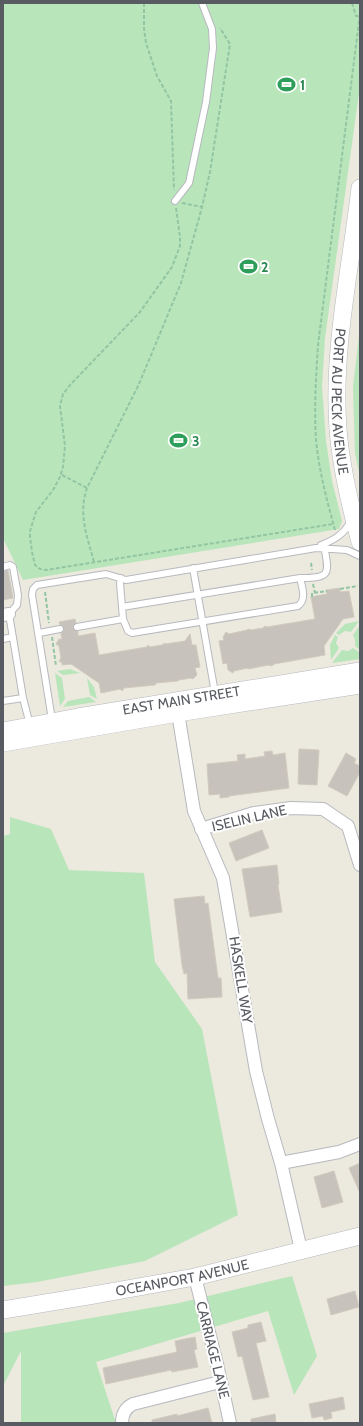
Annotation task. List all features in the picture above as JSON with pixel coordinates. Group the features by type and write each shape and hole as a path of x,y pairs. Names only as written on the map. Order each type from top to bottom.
{"main road":[{"name":"PORT AU PECK AVENUE","path":"360,188 341,330 337,396 341,458 352,516 360,542"},
{"name":"EAST MAIN STREET","path":"3,743 31,732 52,721 360,671"},
{"name":"EAST MAIN STREET","path":"3,731 31,732 178,713 360,685"},
{"name":"OCEANPORT AVENUE","path":"3,1310 195,1277 360,1236"}],"street":[{"name":"HASKELL WAY","path":"178,713 194,811 223,878 256,1071 281,1164 301,1250"},
{"name":"ISELIN LANE","path":"201,829 254,814 290,808 323,809 348,826 360,865"},
{"path":"281,1164 338,1152 360,1144"},
{"name":"CARRIAGE LANE","path":"195,1277 230,1423"},
{"path":"122,1423 123,1414 128,1407 133,1404 220,1382"}],"lane":[{"path":"175,201 189,183 206,102 213,38 212,29 202,3"},
{"path":"52,721 32,592 37,585 106,574 126,580 316,548 324,546 344,532 351,521 352,516"},
{"path":"324,546 343,549 360,556"},
{"path":"122,607 325,575 328,568 324,546"},
{"path":"327,562 330,552 343,549"},
{"path":"3,567 10,565 13,567 18,595 17,605 6,614 13,637 31,732"},
{"path":"193,568 216,694"},
{"path":"121,578 120,583 123,619 128,631 132,633 298,606 302,603 304,597 300,578"},
{"path":"77,627 123,619"},
{"path":"39,633 60,629"},
{"path":"3,639 13,637"},
{"path":"3,701 24,698"}],"path":[{"path":"144,3 144,29 146,43 158,76 171,101 172,152 175,201 180,241 179,251 172,268 140,312 63,394 60,412 64,436 65,456 61,474 53,490 36,512 32,524 30,537 35,564 42,571 333,524"},
{"path":"344,149 360,15 356,16 352,3"},
{"path":"94,562 83,515 84,498 87,488 139,384 181,284 202,207 218,132 230,44 222,30 207,14"},
{"path":"175,201 202,207"},
{"path":"61,474 87,488"},
{"path":"313,582 315,593"},
{"path":"340,589 358,586"},
{"path":"44,590 50,626"},
{"path":"312,596 312,593 327,591"},
{"path":"52,637 56,666"}],"green space":[{"path":"3,3 360,3 360,86 325,338 322,386 326,441 332,481 342,521 339,529 23,580 3,538"},
{"path":"360,327 360,477 355,453 353,387"},
{"path":"359,621 351,632 345,631 339,635 336,633 345,624"},
{"path":"360,625 360,650 355,646 353,635"},
{"path":"335,635 338,637 336,643 339,648 331,660 330,645"},
{"path":"353,648 360,653 360,659 332,663 342,650 348,651"},
{"path":"70,669 80,673 63,675 57,671"},
{"path":"55,673 62,678 65,699 60,706"},
{"path":"87,678 94,687 97,699 90,695"},
{"path":"89,697 96,702 63,707 68,701"},
{"path":"10,817 51,829 69,870 144,873 155,962 202,1029 238,1215 145,1261 37,1282 3,1286 3,836 10,834"},
{"path":"292,1276 317,1356 294,1395 268,1311 96,1362 116,1423 21,1423 21,1351 3,1386 3,1333 179,1303"}],"building":[{"path":"8,570 13,598 3,600 3,571"},
{"path":"340,588 340,592 349,591 354,617 343,619 324,646 325,655 274,664 272,666 269,665 247,668 234,671 233,673 228,670 227,663 223,664 219,641 224,640 223,637 226,632 229,634 248,629 263,628 265,626 267,627 315,619 311,597 327,594 326,590"},
{"path":"75,619 76,623 73,625 73,628 75,631 78,631 78,636 95,633 99,655 147,647 148,645 150,647 165,643 185,641 190,634 192,645 196,645 200,667 195,668 197,675 193,679 191,678 156,683 155,685 124,688 122,691 120,689 101,693 99,683 71,664 62,665 59,661 61,658 59,646 56,644 59,639 62,639 61,633 64,629 59,622"},
{"path":"299,749 319,750 317,785 298,784"},
{"path":"272,751 273,755 285,753 289,788 220,798 220,794 209,795 207,764 238,761 237,755 245,754 245,759 265,756 264,752"},
{"path":"346,753 356,759 354,763 360,766 360,772 347,796 328,786"},
{"path":"262,830 269,848 236,861 229,843"},
{"path":"277,865 282,912 250,917 242,869"},
{"path":"204,896 205,904 208,903 218,978 221,978 222,997 188,999 187,973 184,974 182,965 174,899"},
{"path":"360,1163 360,1193 349,1168"},
{"path":"334,1171 343,1202 322,1208 314,1177"},
{"path":"355,1291 359,1307 331,1315 327,1299"},
{"path":"261,1322 266,1341 256,1343 269,1397 253,1400 242,1356 238,1357 232,1332 248,1328 248,1325"},
{"path":"195,1337 197,1349 194,1350 198,1367 172,1372 171,1370 106,1384 103,1368 177,1352 175,1341"},
{"path":"343,1397 345,1409 331,1412 332,1418 324,1420 323,1416 312,1418 309,1404"},
{"path":"208,1408 212,1423 152,1423 152,1420 177,1414 177,1416"},
{"path":"275,1414 276,1423 251,1423 251,1419"}],"place":[{"name":"1","path":"287,85"},
{"name":"2","path":"248,267"},
{"name":"3","path":"179,441"}]}
